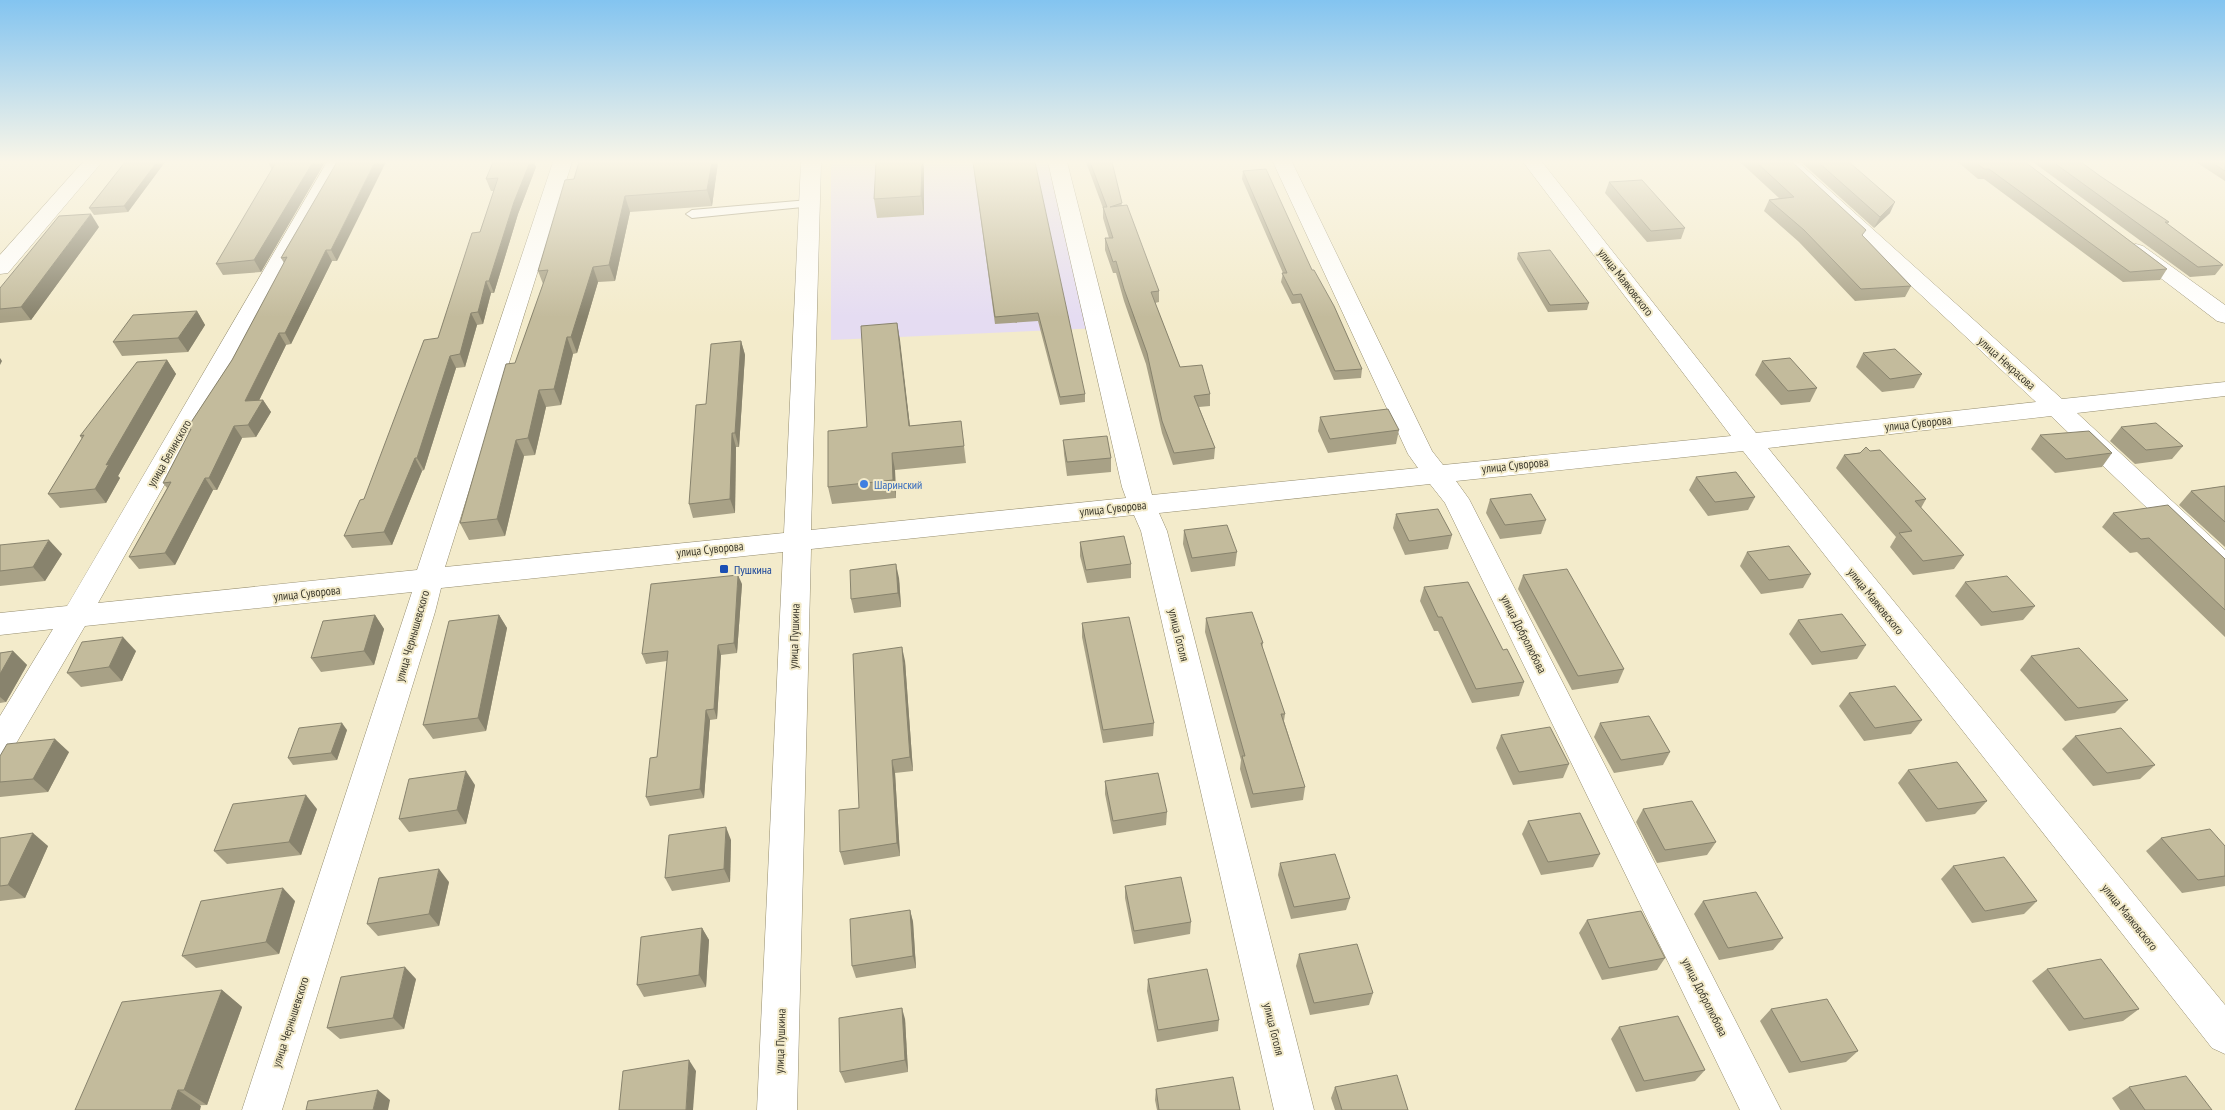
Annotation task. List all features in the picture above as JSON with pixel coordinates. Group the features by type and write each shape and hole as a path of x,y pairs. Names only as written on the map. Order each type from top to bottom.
{"street":[{"path":"0,268 48,214"},
{"name":"улица Белинского","path":"0,743 76,616 307,214"},
{"name":"улица Чернышевского","path":"262,1110 421,612 434,556 546,214"},
{"name":"улица Пушкина","path":"777,1110 809,214"},
{"name":"улица Гоголя","path":"1069,214 1135,487 1154,531 1294,1110"},
{"name":"улица Добролюбова","path":"1307,214 1421,454 1456,499 1761,1110"},
{"name":"улица Маяковского","path":"1572,214 1749,442 2225,1035"},
{"name":"улица Некрасова","path":"1844,214 2225,566"},
{"path":"2122,239 2225,316"},
{"name":"улица Суворова","path":"0,624 428,580 724,547 1749,442 2225,389"}],"shaded area":[{"path":"831,214 1070,214 1100,328 831,340"}],"building":[{"path":"91,214 21,307 0,309 0,288 59,216"},
{"path":"246,214 282,214 254,260 216,264"},
{"path":"307,214 349,214 331,250 326,250 285,333 279,333 245,401 263,400 248,425 234,426 209,478 205,478 165,553 129,557 171,482 163,483 191,429 186,430 232,360 287,257 281,258"},
{"path":"486,214 510,214 489,281 486,281 478,312 471,313 460,354 450,356 417,458 415,458 384,532 344,536 360,500 364,499 424,340 438,338 472,233 480,232"},
{"path":"555,214 621,214 609,265 593,267 571,337 567,337 554,389 539,390 528,438 516,440 497,519 460,523 506,364 515,363 548,270 538,271"},
{"path":"980,214 1046,214 1085,394 1060,397 1038,313 995,317"},
{"path":"1105,214 1130,214 1159,291 1151,292 1180,367 1202,365 1210,394 1194,396 1215,448 1174,453 1162,421 1147,353 1116,261 1113,262 1105,238 1113,238"},
{"path":"1261,214 1286,214 1312,270 1314,270 1334,306 1362,369 1335,371 1301,294 1293,295 1282,273 1287,273"},
{"path":"1636,214 1672,214 1685,228 1651,231"},
{"path":"1785,214 1848,214 1866,230 1862,235 1911,286 1861,289 1804,230"},
{"path":"2050,214 2094,214 2167,269 2130,272"},
{"path":"2125,214 2157,214 2223,265 2198,267"},
{"path":"1550,250 1589,303 1550,305 1518,253"},
{"path":"197,311 178,338 113,342 133,315"},
{"path":"897,323 909,426 961,421 964,446 892,453 893,480 828,487 828,431 867,427 861,326"},
{"path":"741,341 735,433 732,433 730,499 689,504 696,405 706,404 711,344"},
{"path":"1895,349 1922,374 1890,379 1863,353"},
{"path":"1790,358 1817,388 1788,391 1762,361"},
{"path":"167,360 106,465 109,464 95,489 48,494 84,435 80,436 137,362"},
{"path":"1388,409 1399,430 1330,439 1320,417"},
{"path":"2156,423 2183,446 2146,450 2121,427"},
{"path":"2089,431 2112,453 2066,459 2040,435"},
{"path":"1107,436 1111,458 1067,462 1063,440"},
{"path":"1866,447 1870,451 1880,450 1926,499 1915,501 1964,555 1923,561 1899,533 1912,531 1844,455 1860,453"},
{"path":"1736,472 1755,497 1715,502 1696,477"},
{"path":"2225,486 2225,522 2191,491"},
{"path":"1531,494 1546,520 1505,525 1490,499"},
{"path":"2168,505 2225,559 2225,610 2149,538 2141,539 2113,513"},
{"path":"1438,509 1452,535 1409,541 1396,514"},
{"path":"1227,525 1237,552 1192,558 1184,530"},
{"path":"1124,536 1131,564 1086,570 1080,542"},
{"path":"49,540 33,567 0,571 0,545"},
{"path":"1789,546 1811,574 1769,580 1747,552"},
{"path":"896,564 898,593 851,599 850,570"},
{"path":"1567,569 1624,669 1578,676 1523,575"},
{"path":"738,575 734,643 718,645 714,709 706,710 700,789 646,797 650,758 657,757 668,651 642,654 651,584"},
{"path":"2007,576 2035,606 1992,612 1965,582"},
{"path":"1468,582 1503,650 1507,649 1524,682 1476,689 1442,617 1438,617 1424,587"},
{"path":"1252,612 1285,714 1281,714 1305,787 1253,794 1242,756 1245,756 1206,618"},
{"path":"1842,614 1866,645 1821,652 1798,620"},
{"path":"375,615 364,651 311,658 323,621"},
{"path":"499,615 478,718 423,725 449,621"},
{"path":"1129,617 1154,723 1103,730 1082,623"},
{"path":"123,637 109,667 67,673 82,642"},
{"path":"902,647 910,757 892,760 897,843 840,852 839,810 859,808 853,654"},
{"path":"2079,648 2128,700 2078,708 2031,656"},
{"path":"13,651 0,674 0,653"},
{"path":"1895,686 1922,720 1875,728 1849,693"},
{"path":"1649,716 1670,752 1621,760 1600,723"},
{"path":"342,723 331,753 288,758 299,728"},
{"path":"1550,727 1569,764 1519,772 1501,735"},
{"path":"2121,728 2155,765 2107,773 2075,736"},
{"path":"55,739 33,779 0,782 0,756 7,744"},
{"path":"1957,762 1987,801 1938,809 1908,770"},
{"path":"466,771 457,810 399,819 409,779"},
{"path":"1158,773 1167,812 1113,821 1105,781"},
{"path":"306,795 289,842 214,851 233,804"},
{"path":"1692,801 1716,842 1665,850 1643,809"},
{"path":"1580,813 1600,854 1548,862 1528,821"},
{"path":"726,827 724,869 665,878 669,835"},
{"path":"2210,829 2225,846 2225,876 2198,880 2161,838"},
{"path":"33,833 8,885 0,886 0,838"},
{"path":"1335,854 1350,898 1294,907 1280,863"},
{"path":"2004,857 2037,901 1985,911 1953,866"},
{"path":"439,869 429,914 367,924 379,878"},
{"path":"1181,877 1191,922 1134,931 1125,886"},
{"path":"283,888 266,942 182,956 201,901"},
{"path":"1756,892 1783,938 1728,948 1703,901"},
{"path":"910,910 913,956 852,966 850,919"},
{"path":"1641,911 1665,958 1609,968 1587,920"},
{"path":"702,928 699,975 637,985 641,937"},
{"path":"1357,944 1373,993 1314,1003 1299,954"},
{"path":"2101,959 2139,1009 2084,1019 2047,969"},
{"path":"405,967 393,1018 327,1028 341,977"},
{"path":"1207,969 1219,1020 1158,1030 1148,979"},
{"path":"222,990 184,1090 178,1090 171,1110 75,1110 122,1002"},
{"path":"1827,999 1858,1051 1801,1062 1771,1009"},
{"path":"902,1008 905,1060 840,1072 839,1018"},
{"path":"1678,1016 1705,1070 1644,1081 1619,1027"},
{"path":"689,1060 686,1110 619,1110 623,1071"},
{"path":"1397,1075 1408,1110 1342,1110 1335,1087"},
{"path":"2186,1076 2212,1110 2145,1110 2129,1087"},
{"path":"1233,1077 1240,1110 1159,1110 1156,1089"},
{"path":"378,1090 373,1110 306,1110 308,1101"}],"place":[{"name":"Шаринский","path":"864,484"},
{"name":"Пушкина","path":"724,569"}]}
